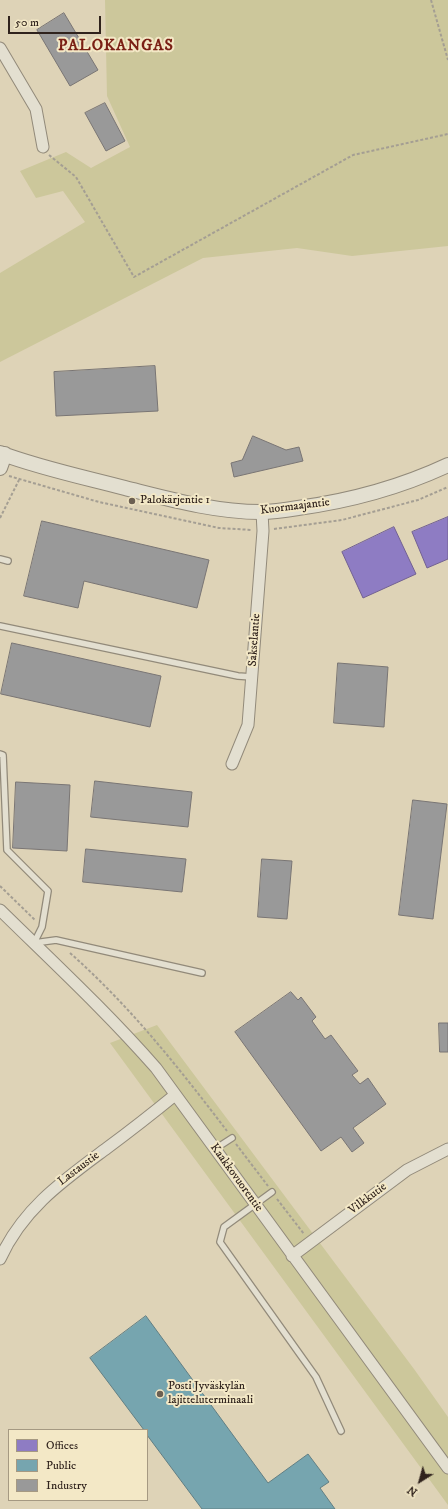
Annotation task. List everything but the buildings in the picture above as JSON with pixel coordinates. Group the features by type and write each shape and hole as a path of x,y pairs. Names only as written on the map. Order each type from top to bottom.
{"street":[{"path":"0,48 36,109 43,147"},
{"path":"0,468 2,454"},
{"name":"Kuormaajantie","path":"2,454 60,471 158,496 220,509 262,512 314,506 350,499 424,476 448,465"},
{"name":"Sakselantie","path":"232,764 248,725 263,531 262,512"},
{"name":"Kaakkovuorentie","path":"0,910 135,1044 156,1068 448,1468"},
{"name":"Lastaustie","path":"0,1259 5,1247 25,1217 58,1185 175,1095"},
{"name":"Vilkkutie","path":"292,1256 407,1170 448,1149"}],"lane":[{"path":"0,559 8,561"},
{"path":"0,626 238,676 252,677"},
{"path":"0,754 3,755 7,850 48,891 42,926 34,943"},
{"path":"34,943 56,940 202,973"},
{"path":"215,1149 232,1138"},
{"path":"272,1192 224,1227 220,1242 316,1377 341,1431"}],"path":[{"path":"431,0 448,60"},
{"path":"43,147 44,152 76,177 134,278 353,154 448,134"},
{"path":"0,518 19,480"}],"shaded area":[{"path":"105,0 448,0 448,246 352,256 297,248 203,258 0,362 0,273 85,222 63,191 36,198 20,171 66,152 91,168 130,147 107,96"},
{"path":"157,1025 414,1369 448,1417 448,1505 110,1043"}],"place":[{"name":"Palokärjentie 1","path":"132,501"},
{"name":"Posti Jyväskylän lajitteluterminaali","path":"160,1394"}],"district":[{"name":"PALOKANGAS","path":"116,47"}]}
